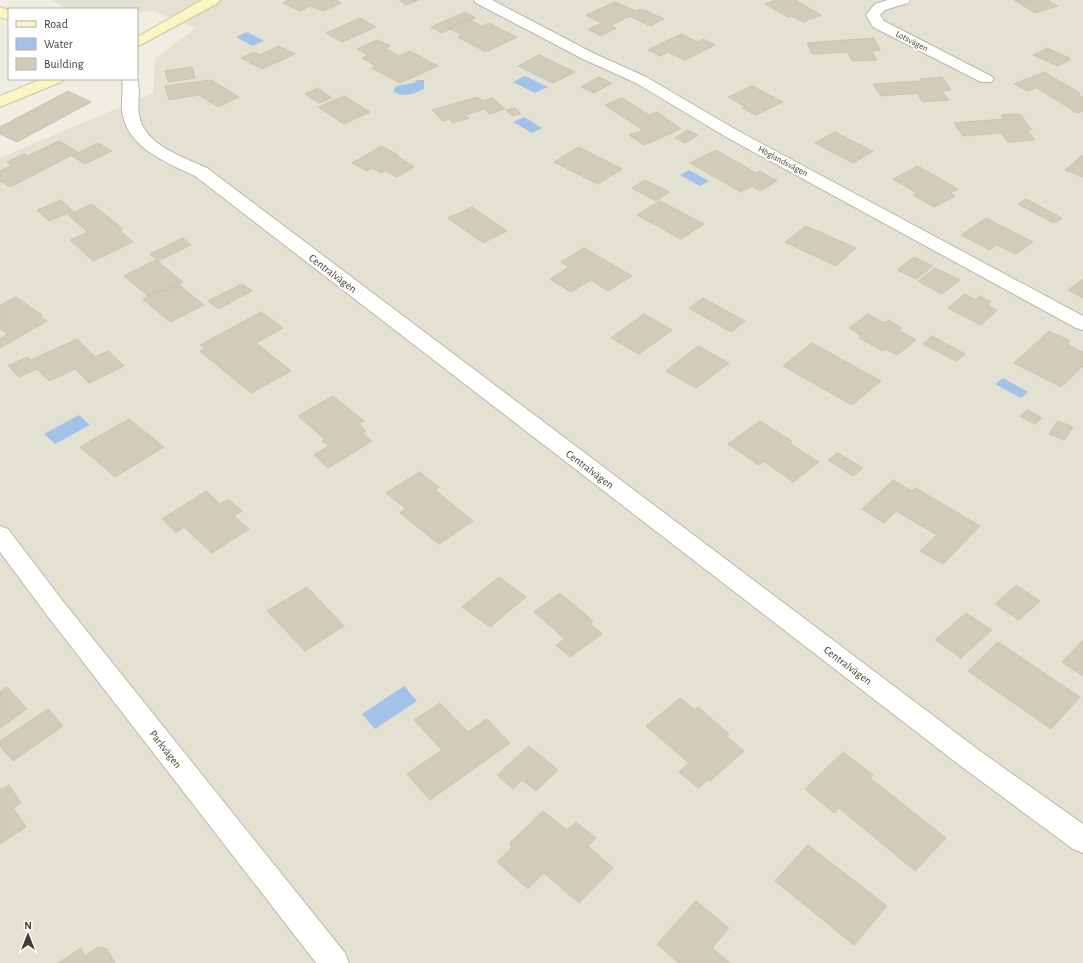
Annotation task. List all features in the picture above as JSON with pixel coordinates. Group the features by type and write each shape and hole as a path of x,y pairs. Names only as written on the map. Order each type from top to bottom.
{"street":[{"path":"138,43 183,15 213,0"},
{"name":"Höglandsvägen","path":"481,0 588,56 641,80 734,135 1083,324"},
{"name":"Lotsvägen","path":"904,0 880,7 873,14 878,24 986,79"},
{"path":"145,23 183,15"},
{"path":"0,98 27,80"},
{"path":"0,102 54,80"},
{"name":"Centralvägen","path":"129,80 131,117 137,131 155,149 201,172 971,759 1083,840"},
{"name":"Parkvägen","path":"0,535 54,607 334,963"}],"shaded area":[{"path":"51,0 1083,0 1083,963 0,963 0,158 153,93 155,58 196,28 153,11 138,12 138,8 64,8"}],"water":[{"path":"247,32 264,41 253,46 236,37"},
{"path":"525,76 548,87 535,93 513,82"},
{"path":"418,80 424,80 424,89 413,94 404,95 400,95 393,91 396,86 413,83"},
{"path":"524,117 542,128 532,133 513,122"},
{"path":"689,170 709,181 700,186 680,175"},
{"path":"1003,378 1028,392 1021,398 995,384"},
{"path":"79,415 90,425 55,444 44,434"},
{"path":"404,686 417,701 375,729 362,714"}],"building":[{"path":"289,0 335,0 341,3 323,11 310,6 300,11 283,3"},
{"path":"399,0 419,0 406,5"},
{"path":"776,0 795,0 821,15 803,22 791,16 788,17 765,4"},
{"path":"1014,0 1047,0 1058,6 1035,13"},
{"path":"615,2 636,11 642,9 664,19 650,26 630,16 610,26 616,28 601,36 588,29 602,23 586,15"},
{"path":"465,12 476,18 470,20 468,19 442,33 431,27"},
{"path":"360,18 376,27 342,42 326,33"},
{"path":"468,19 482,26 489,23 517,37 486,52 458,37 462,35 448,28"},
{"path":"681,34 698,42 703,39 715,45 685,60 668,52 660,56 648,50"},
{"path":"874,38 880,50 872,51 877,60 852,61 847,52 812,54 807,43"},
{"path":"377,40 390,46 385,48 399,56 410,51 438,66 400,83 372,68 376,66 362,58 368,55 357,49"},
{"path":"279,46 295,54 262,69 241,58 254,52 259,55"},
{"path":"1047,48 1071,59 1058,66 1033,55"},
{"path":"539,55 575,72 553,83 518,66"},
{"path":"192,67 195,78 168,82 165,71"},
{"path":"1044,72 1080,93 1077,94 1083,97 1083,111 1077,113 1037,88 1027,91 1014,84"},
{"path":"599,77 612,83 594,93 581,87"},
{"path":"942,77 951,90 942,91 949,100 923,102 917,93 881,96 873,84 922,81 920,79"},
{"path":"211,80 239,97 218,107 199,95 169,100 165,86"},
{"path":"752,86 783,102 756,115 742,108 746,107 728,97"},
{"path":"318,88 332,98 319,103 305,94"},
{"path":"68,91 91,102 17,142 0,134 0,127"},
{"path":"344,96 370,112 344,124 318,107"},
{"path":"478,97 482,101 492,98 505,109 489,114 484,109 466,115 469,118 453,123 450,119 443,121 432,110"},
{"path":"622,98 649,115 657,112 681,129 644,145 629,135 643,130 605,105"},
{"path":"515,108 521,114 512,116 506,110"},
{"path":"1020,114 1032,130 1027,130 1035,140 1008,142 1001,133 963,136 954,123 1004,119 1001,115"},
{"path":"687,130 698,135 685,143 675,138"},
{"path":"835,132 873,151 853,163 815,143"},
{"path":"59,141 78,152 10,187 0,181 0,171 12,165 7,162 24,154 28,156"},
{"path":"98,143 112,151 85,164 72,156"},
{"path":"382,146 398,155 397,156 414,167 397,177 386,171 381,173 372,168 367,171 352,163"},
{"path":"578,147 622,169 598,184 554,162"},
{"path":"716,150 756,173 760,171 777,181 760,191 752,186 741,192 690,163"},
{"path":"1083,155 1083,177 1065,170"},
{"path":"918,166 958,189 950,193 955,196 934,207 913,195 917,193 893,179"},
{"path":"645,180 670,192 656,201 632,188"},
{"path":"1026,199 1062,218 1054,223 1018,204"},
{"path":"61,200 73,211 49,221 37,210"},
{"path":"660,201 704,224 681,239 637,215"},
{"path":"92,204 123,229 120,231 133,242 93,261 70,240 88,232 68,215"},
{"path":"472,207 507,231 483,243 448,218"},
{"path":"986,218 1033,242 1016,254 997,245 990,250 961,235"},
{"path":"806,226 856,248 836,266 785,242"},
{"path":"183,238 191,245 158,261 150,254"},
{"path":"584,248 632,276 608,291 591,280 571,292 550,279 569,267 561,262"},
{"path":"914,257 933,266 916,279 897,270"},
{"path":"156,260 183,282 165,291 159,291 148,296 124,276"},
{"path":"935,268 960,280 942,294 918,281"},
{"path":"1083,279 1083,298 1068,290"},
{"path":"178,284 204,305 170,322 143,299 159,291 165,291"},
{"path":"242,284 252,291 218,309 208,301"},
{"path":"965,294 976,300 980,296 991,302 987,305 997,310 981,325 948,308"},
{"path":"16,297 42,315 40,317 47,321 0,348 0,339 8,334 0,329 0,305"},
{"path":"703,298 745,321 731,332 689,308"},
{"path":"261,312 283,328 256,343 291,371 251,393 200,351 205,348 200,345"},
{"path":"644,314 672,330 639,354 611,338"},
{"path":"868,314 884,323 888,320 902,328 898,330 916,340 897,355 886,349 883,351 859,338 862,336 849,328"},
{"path":"1049,331 1070,341 1067,344 1083,352 1083,366 1061,387 1014,363"},
{"path":"932,336 965,354 956,361 923,344"},
{"path":"77,339 95,357 108,351 124,366 89,383 75,369 49,381 37,369 19,377 8,366 27,357 31,360"},
{"path":"812,343 881,381 852,405 783,366"},
{"path":"698,346 729,363 696,388 666,371"},
{"path":"333,396 364,421 359,424 366,431 362,433 372,441 328,468 314,455 329,446 322,441 325,439 298,416"},
{"path":"1028,410 1042,418 1035,424 1020,416"},
{"path":"129,419 164,447 115,477 80,447"},
{"path":"760,421 792,441 789,443 819,462 793,482 764,461 759,465 728,444"},
{"path":"1058,421 1073,427 1064,440 1049,434"},
{"path":"838,453 863,468 853,476 828,460"},
{"path":"419,472 439,487 435,490 473,521 439,544 400,513 406,509 386,493"},
{"path":"893,480 912,491 916,488 980,526 943,564 920,551 937,535 896,511 884,523 862,509"},
{"path":"206,491 220,504 228,499 242,511 234,516 249,529 212,553 184,527 176,533 162,519"},
{"path":"499,577 526,597 490,627 462,607"},
{"path":"1016,585 1040,601 1019,620 995,604"},
{"path":"307,587 344,626 305,651 267,611"},
{"path":"560,593 593,621 590,623 602,634 570,657 556,645 565,639 534,612"},
{"path":"966,613 992,630 961,658 935,640"},
{"path":"1083,640 1083,676 1062,662"},
{"path":"998,642 1080,697 1051,729 968,671"},
{"path":"7,687 27,709 0,728 0,692"},
{"path":"680,698 695,710 698,707 729,734 726,736 744,751 710,781 708,780 698,788 679,772 689,763 646,726"},
{"path":"440,703 468,732 487,719 510,743 430,800 407,774 442,750 414,720"},
{"path":"48,709 63,726 13,761 0,746 0,741"},
{"path":"529,746 558,770 536,791 522,780 513,789 497,775"},
{"path":"843,752 873,775 870,778 946,838 915,871 839,808 834,813 805,789"},
{"path":"9,785 21,803 13,808 26,827 0,844 0,788 1,790"},
{"path":"543,811 567,830 576,822 596,838 588,846 613,868 579,903 544,873 528,889 497,862 512,847 509,844"},
{"path":"808,845 887,906 854,945 775,881"},
{"path":"696,901 729,928 712,948 730,963 679,963 657,944"},
{"path":"98,947 107,949 115,963 58,963 81,948 85,956"}]}
